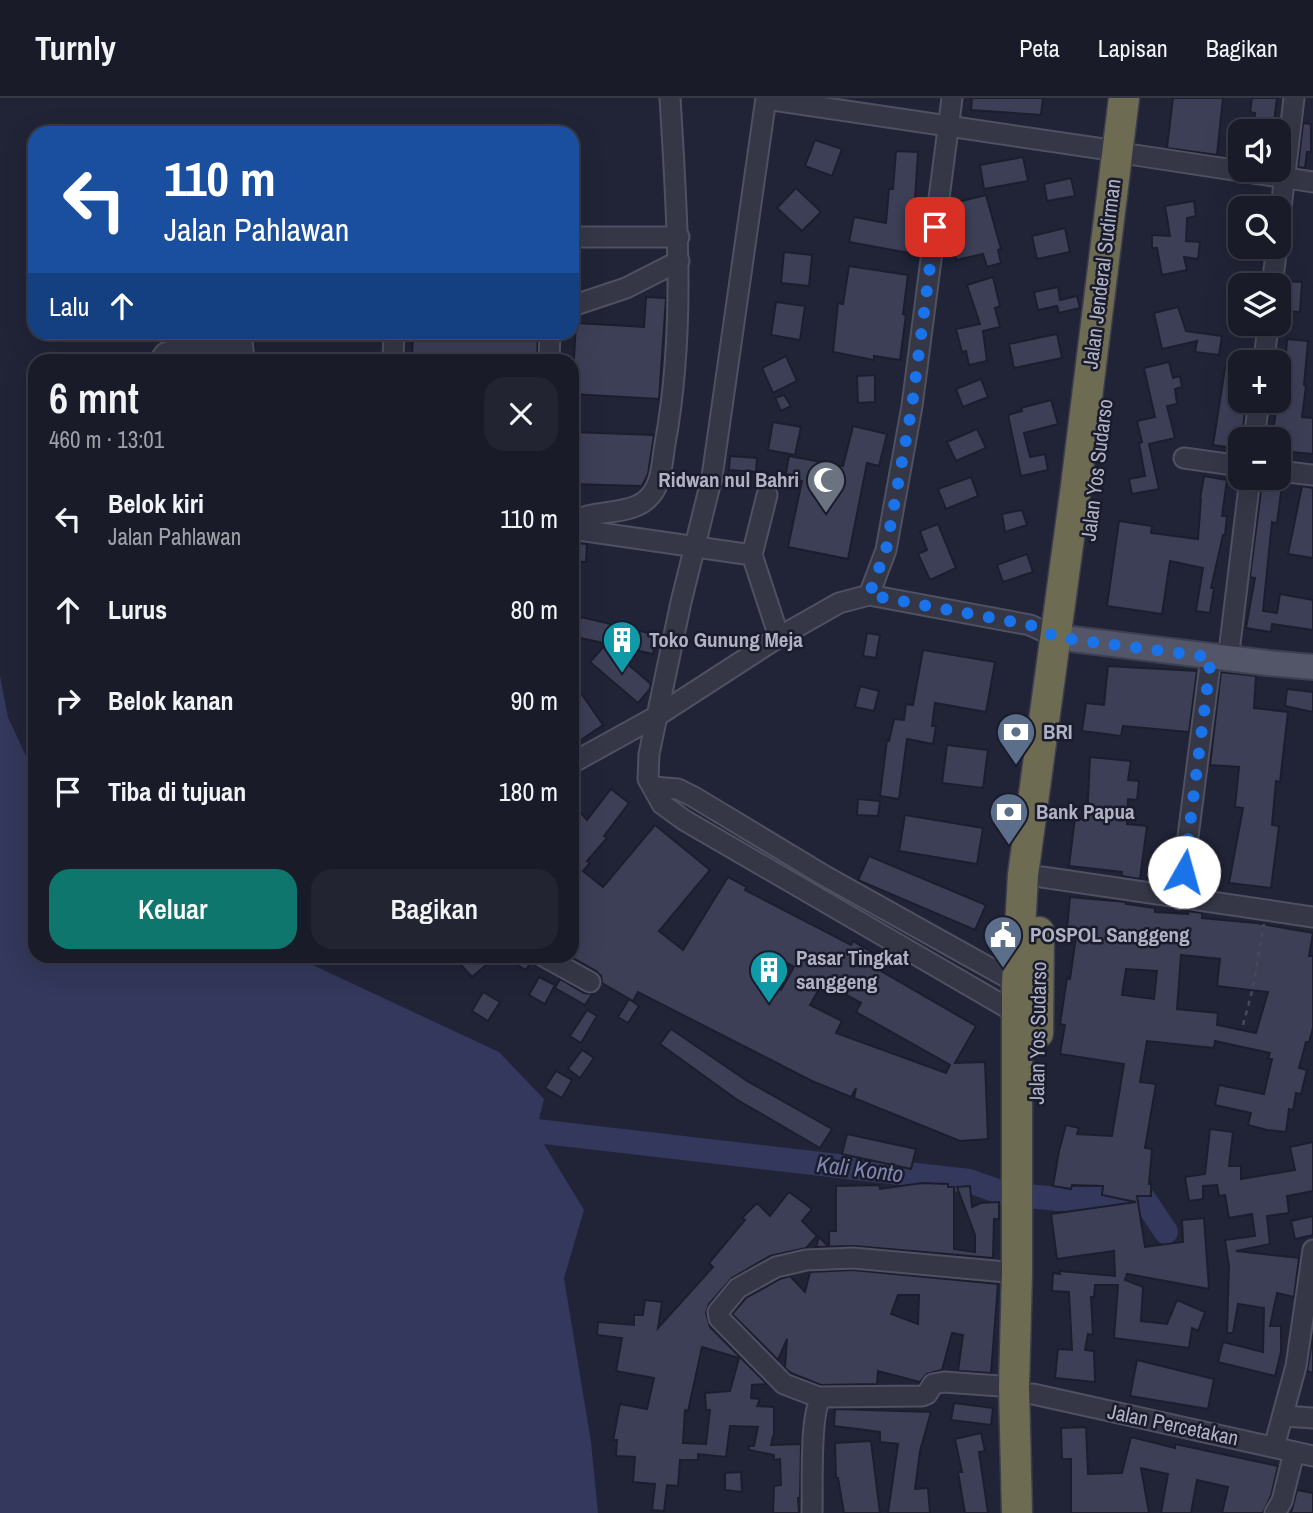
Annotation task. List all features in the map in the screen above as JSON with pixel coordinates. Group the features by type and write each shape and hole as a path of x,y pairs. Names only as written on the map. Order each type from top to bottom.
{"highway":[{"name":"Jalan Jenderal Sudirman","path":"1124,98 1126,153"},
{"name":"Jalan Yos Sudarso","path":"1017,1513 1024,1391 1027,1196 1039,932 1042,877 1053,788 1060,630 1126,153 1142,98"},
{"path":"1027,1196 1017,983 1023,876 1060,630"},
{"name":"Jalan Yos Sudarso","path":"1027,1196 1017,1273 1024,1391 1037,1513"}],"main road":[{"path":"1060,630 1220,650 1313,667"},
{"path":"1220,650 1313,653"}],"street":[{"path":"579,519 639,505 648,499 658,484 673,400 678,337 679,237 670,98"},
{"path":"1018,1014 662,804 647,773 694,546 712,477 766,98 1228,169"},
{"path":"869,595 886,550 912,406 952,98"},
{"path":"1291,122 1294,98"},
{"path":"1291,179 1313,182"},
{"path":"579,237 679,237"},
{"path":"579,304 626,288 679,261"},
{"path":"164,354 172,351 242,348"},
{"path":"1184,458 1228,464"},
{"path":"1291,472 1313,475"},
{"path":"1180,899 1248,490"},
{"path":"767,495 752,555 779,636"},
{"path":"579,530 752,555"},
{"path":"579,759 657,716 779,636 839,603 869,595 1060,630"},
{"path":"653,788 678,789 825,876 1017,983"},
{"path":"722,841 734,820"},
{"path":"816,895 825,876"},
{"path":"1042,877 1313,917"},
{"path":"556,963 590,982"},
{"path":"1274,1447 1301,1341 1313,1250"},
{"path":"812,1513 815,1420 821,1398 784,1384 719,1318 718,1312 738,1288 776,1268 806,1259 853,1258 1017,1273"},
{"name":"Jalan Percetakan","path":"821,1398 827,1395 922,1396 927,1394 933,1384 944,1382 1024,1391 1303,1454"},
{"path":"1283,1416 1313,1418"},
{"path":"1275,1513 1303,1454"}],"path":[{"path":"1243,1025 1253,988 1266,911"}],"water":[{"path":"0,676 8,717 28,761 28,963 308,963 499,1052 544,1099 536,1131 584,1210 564,1278 591,1442 598,1513 0,1513"}],"building":[{"path":"972,98 1043,98 1041,115 971,110"},
{"path":"1173,98 1223,98 1217,155 1167,148"},
{"path":"1252,98 1277,98 1274,119 1254,119 1255,113 1250,112"},
{"path":"1303,123 1311,124 1311,152 1307,152 1305,168 1298,167"},
{"path":"815,140 842,149 832,176 805,166"},
{"path":"896,151 918,152 909,253 849,242 854,217 886,223 889,189 893,189"},
{"path":"1023,157 1028,181 984,189 980,165"},
{"path":"1071,178 1075,196 1047,201 1044,184"},
{"path":"796,188 821,212 802,231 777,208"},
{"path":"986,195 1001,249 998,250 1001,263 987,267 983,254 956,260 952,242 962,240 954,203"},
{"path":"1194,201 1196,216 1187,218 1186,241 1200,242 1198,259 1184,257 1187,270 1162,275 1157,248 1152,248 1152,235 1170,236 1165,206"},
{"path":"1065,228 1070,252 1037,259 1032,236"},
{"path":"784,252 812,255 809,286 781,283"},
{"path":"849,266 908,275 900,360 874,356 874,360 833,352 838,303 843,304"},
{"path":"993,277 1000,306 995,308 1000,327 983,331 987,361 969,365 966,351 962,352 956,329 980,324 967,285"},
{"path":"1291,281 1302,282 1300,312 1291,312"},
{"path":"1058,287 1060,300 1077,296 1080,308 1059,313 1057,306 1038,310 1034,292"},
{"path":"646,297 666,298 659,399 579,394 579,354 574,354 575,340 579,340 579,323 644,327"},
{"path":"776,302 805,306 800,340 771,335"},
{"path":"1178,307 1186,331 1222,336 1219,355 1195,352 1197,341 1162,349 1154,313"},
{"path":"1057,334 1062,358 1014,368 1009,344"},
{"path":"1287,339 1308,341 1302,417 1313,418 1313,454 1291,452 1291,427 1274,427 1276,413 1291,413 1291,350 1286,350"},
{"path":"413,340 538,340 537,354 412,354"},
{"path":"786,356 797,381 773,393 762,368"},
{"path":"1169,362 1173,378 1180,376 1182,387 1175,389 1177,404 1167,406 1175,438 1149,444 1159,489 1132,494 1129,479 1145,476 1137,421 1155,417 1144,368"},
{"path":"1225,368 1228,368 1228,413 1245,413 1243,427 1228,427 1228,447 1213,445"},
{"path":"875,375 875,402 858,403 857,376"},
{"path":"981,379 988,397 963,407 956,389"},
{"path":"784,395 791,406 781,411 775,398"},
{"path":"1051,400 1058,424 1024,433 1030,457 1045,454 1048,470 1021,476 1008,415 1022,411 1021,408"},
{"path":"773,422 801,427 795,455 768,450"},
{"name":"Ridwan nul Bahri","path":"853,426 887,434 879,466 867,463 848,559 788,547 802,481 785,478 789,456 843,466"},
{"path":"977,429 986,448 956,461 947,442"},
{"path":"579,432 654,435 648,474 642,486 579,484"},
{"path":"730,456 757,458 756,472 729,470"},
{"path":"1204,476 1227,480 1222,516 1227,516 1225,535 1211,588 1214,588 1210,613 1196,611 1203,568 1170,561 1162,614 1107,606 1119,521 1152,526 1151,533 1198,539"},
{"path":"971,477 978,496 946,509 938,489"},
{"path":"1302,486 1313,488 1313,558 1288,554"},
{"path":"1261,490 1281,490 1277,523 1272,522 1263,611 1277,613 1280,594 1313,600 1313,630 1272,624 1271,632 1246,628 1255,578 1250,577"},
{"path":"1022,510 1027,525 1005,532 1002,514"},
{"path":"938,524 956,568 930,580 918,554 927,550 920,531"},
{"path":"579,543 587,544 586,562 579,562"},
{"path":"1027,554 1033,572 1003,582 997,565"},
{"path":"581,617 657,635 653,654 579,638"},
{"path":"867,633 880,635 876,658 863,656"},
{"name":"Toko Gunung Meja","path":"605,645 651,684 638,703 590,662"},
{"path":"923,650 995,662 986,712 935,703 932,726 936,726 933,744 907,739 899,799 880,796 887,740 889,741 894,719 904,720 906,704 913,705"},
{"path":"1108,666 1197,671 1189,732 1123,726 1121,736 1082,731 1086,703 1104,705"},
{"path":"1221,672 1256,676 1254,708 1288,712 1280,782 1276,781 1272,825 1279,826 1271,888 1229,883 1243,808 1235,807 1239,767 1210,765"},
{"path":"860,686 879,691 874,711 855,707"},
{"path":"1287,689 1313,692 1313,712 1285,706"},
{"path":"579,690 603,725 579,741"},
{"path":"947,745 988,750 983,788 942,783"},
{"path":"1090,757 1131,761 1128,780 1139,781 1137,800 1128,799 1127,824 1147,826 1140,879 1122,876 1122,872 1069,866 1075,818 1087,820"},
{"path":"611,789 629,803 604,836 607,838 587,861 590,863 583,871 603,887 655,825 710,870 659,931 683,950 728,877 747,887 745,890 851,945 853,941 880,957 874,967 976,1026 955,1063 985,1062 988,1139 960,1141 854,1098 856,1088 851,1097 812,1081 638,992 633,1001 602,983 601,976 596,971 579,961 579,811 587,820","holes":["771,954 794,967 781,990 759,979","823,982 861,1003 856,1012 950,1065 946,1073 836,1033 842,1021 810,1005"]},
{"path":"858,799 880,801 878,816 857,815"},
{"path":"905,815 983,828 977,864 899,851"},
{"path":"869,856 986,905 975,930 858,880"},
{"path":"1070,897 1126,902 1155,908 1155,912 1202,913 1202,918 1256,923 1313,933 1309,956 1313,956 1313,1028 1299,1068 1307,1070 1301,1094 1296,1093 1293,1110 1289,1109 1286,1132 1248,1125 1251,1113 1215,1105 1219,1085 1264,1094 1272,1059 1268,1059 1270,1053 1215,1041 1214,1048 1147,1041 1140,1082 1156,1084 1145,1148 1152,1149 1149,1184 1151,1196 1137,1196 1145,1247 1183,1242 1182,1220 1204,1218 1209,1289 1127,1274 1125,1280 1143,1287 1141,1321 1167,1324 1177,1300 1205,1312 1198,1331 1192,1328 1189,1348 1114,1338 1118,1285 1095,1285 1094,1297 1091,1297 1093,1335 1088,1334 1085,1350 1094,1351 1095,1382 1055,1378 1058,1349 1072,1350 1069,1292 1052,1291 1053,1273 1060,1274 1059,1271 1115,1276 1114,1251 1057,1259 1051,1214 1136,1202 1102,1195 1103,1186 1072,1185 1071,1189 1053,1186 1066,1125 1079,1128 1077,1134 1112,1136 1124,1064 1060,1054 1065,1025 1060,1024 1077,930 1067,929","holes":["1181,955 1220,959 1217,986 1268,992 1256,1033 1217,1025 1218,1013 1177,1009","1126,969 1157,971 1154,999 1122,995"]},
{"path":"459,963 489,963 472,977"},
{"path":"513,963 530,963 526,970"},
{"path":"539,977 555,985 545,1004 529,995"},
{"path":"560,979 584,993 592,994 585,1005 555,988"},
{"path":"483,992 500,1002 488,1021 472,1011"},
{"path":"629,999 639,1006 628,1023 618,1017"},
{"path":"587,1010 597,1016 581,1043 570,1036"},
{"path":"671,1029 747,1081 832,1129 820,1148 736,1099 660,1044"},
{"path":"582,1050 594,1058 580,1078 568,1069"},
{"path":"556,1071 572,1080 562,1098 545,1088"},
{"path":"1210,1129 1233,1132 1229,1166 1241,1166 1241,1179 1295,1170 1290,1147 1313,1142 1313,1191 1287,1196 1289,1213 1267,1216 1270,1244 1236,1251 1299,1258 1294,1297 1277,1293 1270,1326 1281,1326 1281,1352 1275,1376 1218,1362 1223,1342 1263,1352 1264,1308 1238,1304 1233,1333 1227,1333 1229,1266 1225,1240 1255,1236 1252,1214 1229,1218 1225,1195 1219,1196 1217,1185 1203,1186 1203,1199 1189,1201 1185,1177 1205,1174"},
{"path":"847,1134 916,1149 911,1169 842,1154"},
{"path":"922,1183 948,1184 948,1187 954,1187 954,1249 975,1252 975,1235 957,1187 970,1186 972,1207 981,1203 999,1202 999,1219 994,1219 993,1258 854,1246 829,1247 829,1231 836,1231 836,1186 879,1185 880,1189"},
{"path":"789,1192 812,1209 802,1221 817,1236 806,1248 770,1256 732,1278 709,1304 706,1313 710,1327 767,1384 752,1385 751,1398 760,1399 757,1406 774,1407 771,1445 801,1444 799,1513 773,1513 774,1486 781,1485 780,1459 774,1460 774,1455 749,1450 749,1446 754,1446 758,1427 730,1426 726,1457 698,1454 698,1460 680,1460 678,1486 667,1485 664,1511 652,1510 655,1484 633,1482 635,1457 616,1456 617,1440 613,1440 620,1404 647,1409 654,1378 616,1371 622,1338 597,1335 598,1322 634,1325 634,1315 643,1315 645,1300 662,1302 658,1328 713,1267 709,1263 745,1220 742,1218 757,1203 770,1216","holes":["702,1347 739,1358 730,1391 705,1393 706,1410 710,1410 706,1444 683,1443 685,1410 688,1411"]},
{"path":"1313,1216 1313,1235 1295,1239 1291,1221"},
{"path":"819,1237 829,1247 816,1247"},
{"path":"853,1270 998,1284 991,1373 958,1371 963,1335 952,1333 942,1370 927,1374 920,1382 878,1371 877,1384 821,1385 791,1373 785,1368 787,1339 778,1360 732,1314 746,1298 780,1279 790,1276 805,1292 810,1272","holes":["898,1295 919,1295 918,1324 891,1314"]},
{"path":"1313,1334 1313,1373 1307,1371"},
{"path":"1137,1360 1214,1379 1208,1409 1130,1396"},
{"path":"954,1403 993,1408 991,1425 951,1420"},
{"path":"835,1409 931,1412 920,1451 915,1489 928,1488 930,1513 888,1513 898,1444 880,1442 880,1432 834,1426"},
{"path":"1086,1427 1088,1474 1122,1473 1131,1437 1175,1448 1175,1444 1278,1466 1271,1496 1263,1513 1222,1513 1228,1487 1197,1480 1191,1513 1161,1513 1168,1474 1141,1468 1149,1513 1071,1513 1071,1459 1062,1459 1061,1428"},
{"path":"981,1433 985,1451 979,1452 988,1513 965,1513 958,1472 962,1472 955,1439"},
{"path":"871,1441 880,1513 844,1513 836,1478 835,1443"},
{"path":"741,1472 742,1492 725,1490 725,1473"},
{"path":"1297,1490 1313,1493 1313,1513 1291,1513"}],"waterway":[{"name":"Kali Konto","path":"536,1131 969,1181 1006,1194 1059,1199 1144,1199 1166,1232"}],"place":[{"name":"Ridwan nul Bahri","path":"826,514"},
{"name":"Toko Gunung Meja","path":"622,674"},
{"name":"BRI","path":"1016,766"},
{"name":"Bank Papua","path":"1009,846"},
{"name":"POSPOL Sanggeng","path":"1003,969"},
{"name":"Pasar Tingkat sanggeng","path":"769,1004"}],"route":[{"path":"935,227 912,406 886,550 869,595 1030,625 1056,637 1211,657 1184,872"}]}
